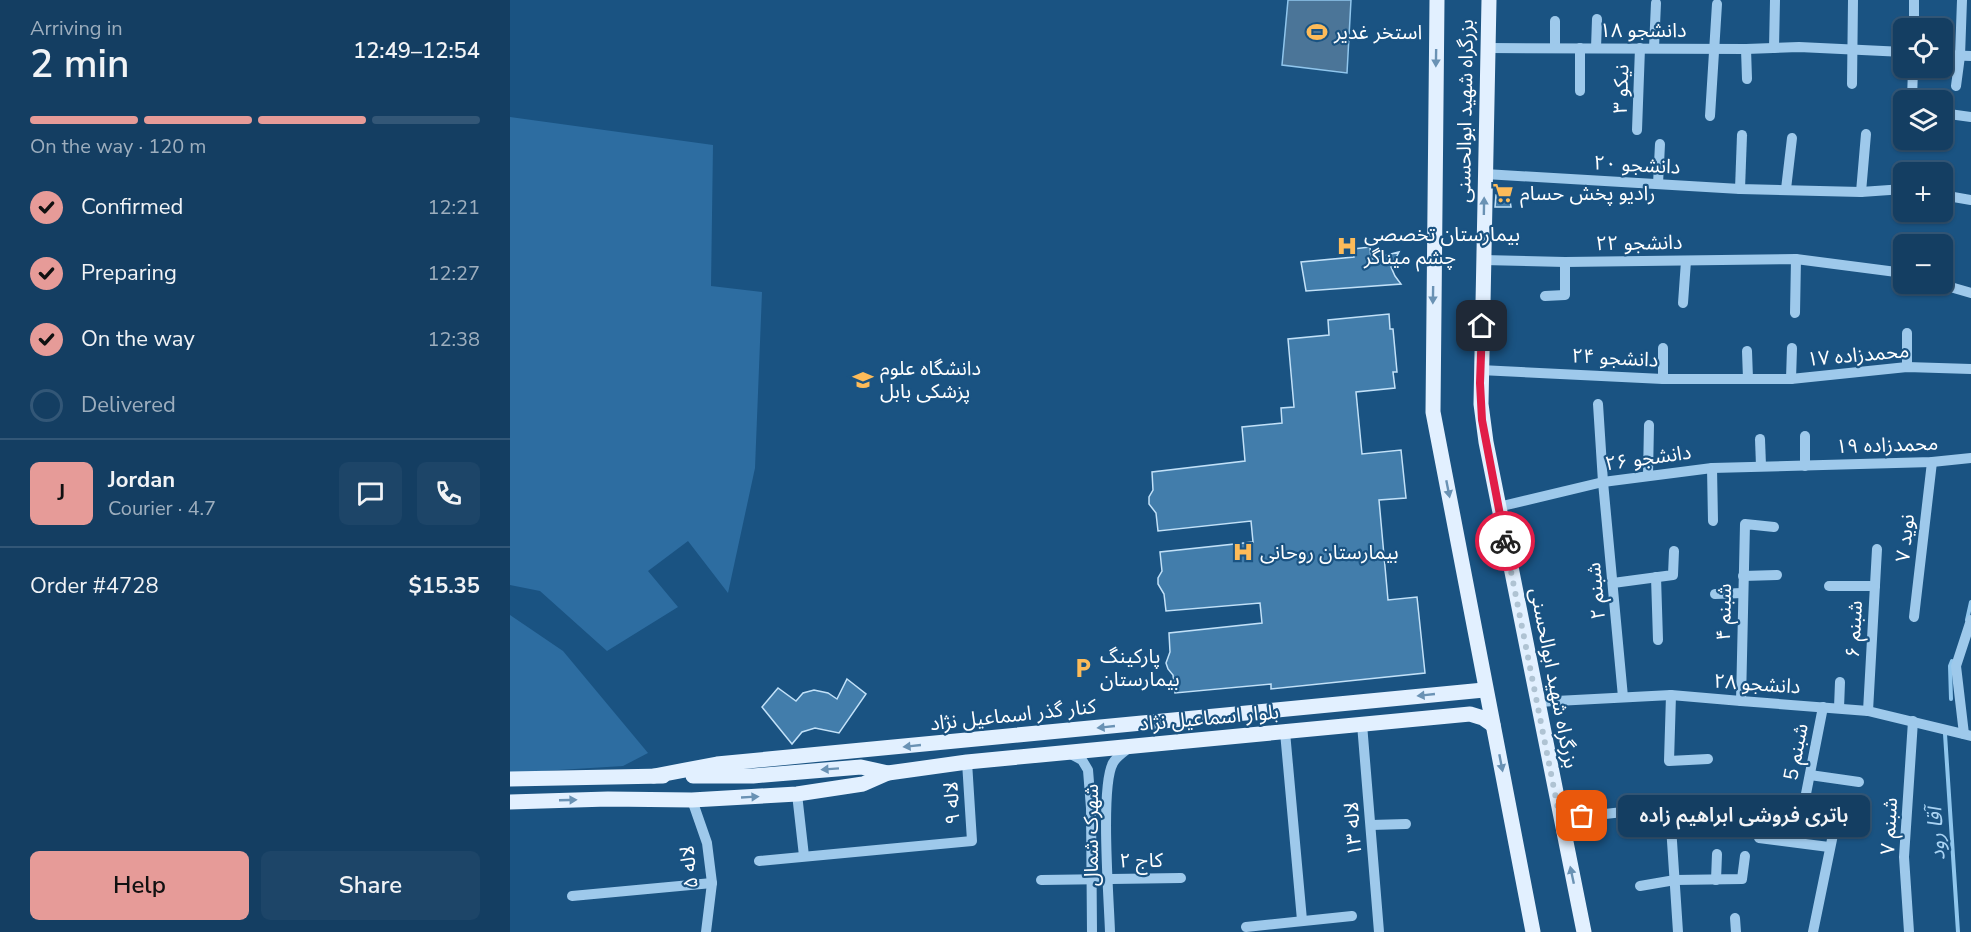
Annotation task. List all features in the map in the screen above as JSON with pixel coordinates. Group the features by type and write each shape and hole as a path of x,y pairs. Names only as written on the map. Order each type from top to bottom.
{"main road":[{"name":"بزرگراه شهید ابوالحسنی","path":"1437,0 1432,399 1434,422 1533,932"},
{"name":"بزرگراه شهید ابوالحسنی","path":"1489,0 1480,370 1482,420 1584,932"},
{"path":"1480,655 1483,698 1470,714 1483,717 1493,725"},
{"name":"کنار گذر اسماعیل نژاد","path":"654,776 717,764 1484,690"},
{"name":"بلوار اسماعیل نژاد","path":"510,802 608,799 692,800 797,794 863,784 888,773 968,762 1470,714"},
{"name":"بلوار اسماعیل نژاد","path":"654,776 753,776 861,767 888,773"},
{"path":"510,778 654,776"}],"street":[{"path":"1774,48 1775,0"},
{"path":"1852,84 1853,0"},
{"path":"1914,0 1914,18"},
{"path":"1956,86 1966,56 1962,0"},
{"path":"1654,48 1656,3"},
{"path":"1710,116 1717,4"},
{"path":"1596,48 1597,19"},
{"path":"1555,21 1555,48"},
{"name":"دانشجو ۱۸","path":"1488,48 1746,49 1799,47 1893,52"},
{"path":"1580,48 1580,91"},
{"name":"نیکو ۳","path":"1637,130 1640,48"},
{"path":"1746,49 1747,79"},
{"path":"1953,115 1971,117"},
{"path":"1861,192 1866,134"},
{"path":"1740,189 1742,135"},
{"path":"1786,189 1792,138"},
{"path":"1658,184 1660,144"},
{"name":"دانشجو ۲۰","path":"1485,174 1740,189 1861,192 1893,190"},
{"path":"1953,197 1971,200"},
{"path":"1795,313 1796,259"},
{"name":"دانشجو ۲۲","path":"1483,260 1565,262 1796,259 1893,272"},
{"path":"1683,303 1686,261"},
{"path":"1545,296 1565,295 1565,262"},
{"path":"1953,288 1971,293"},
{"path":"1907,333 1907,367"},
{"path":"1663,379 1664,348"},
{"path":"1791,379 1792,348"},
{"path":"1747,351 1748,379"},
{"name":"محمدزاده ۱۷","path":"1748,379 1791,379 1907,367 1971,369"},
{"name":"دانشجو ۲۴","path":"1480,370 1663,379 1748,379"},
{"name":"شبنم ۲","path":"1598,404 1623,697"},
{"path":"1648,475 1649,425"},
{"path":"1805,436 1805,466"},
{"path":"1760,440 1761,466"},
{"name":"محمدزاده ۱۹","path":"1805,466 1932,462 1971,458"},
{"name":"نوید ۷","path":"1914,617 1932,462"},
{"name":"دانشجو ۲۶","path":"1498,507 1603,482 1648,475 1712,468 1805,466"},
{"path":"1712,468 1713,520"},
{"name":"شبنم ۴","path":"1741,701 1745,524 1774,526"},
{"name":"شبنم ۶","path":"1868,711 1877,549"},
{"path":"1613,583 1673,575 1674,551"},
{"path":"1743,576 1777,575"},
{"path":"1656,577 1658,640"},
{"path":"1829,586 1875,586"},
{"path":"1715,594 1743,593"},
{"path":"1968,735 1956,666 1971,620"},
{"path":"1839,708 1840,682"},
{"path":"1671,695 1669,761 1708,759"},
{"name":"دانشجو ۲۸","path":"1537,702 1671,695 1868,711 1968,735"},
{"name":"شبنم 5","path":"1804,804 1823,707"},
{"name":"شبنم ۷","path":"1910,932 1904,857 1913,721"},
{"name":"لاله ۱۳","path":"1362,723 1379,932"},
{"path":"1285,732 1302,920"},
{"name":"شهرک شمال","path":"1092,932 1100,879 1111,766 1130,747"},
{"name":"شهرک شمال","path":"1069,753 1086,765 1100,879 1110,932"},
{"name":"لاله ۹","path":"804,856 972,841 968,762"},
{"path":"1810,774 1859,782"},
{"path":"759,861 804,856 797,794"},
{"name":"لاله ۵","path":"692,800 707,843 712,883 706,932"},
{"path":"1560,819 1713,802"},
{"path":"1091,808 1106,808"},
{"path":"1813,932 1836,820"},
{"path":"1371,825 1406,824"},
{"path":"1671,826 1678,932"},
{"path":"1759,838 1829,847"},
{"path":"1716,880 1717,854"},
{"path":"1640,886 1675,880 1742,879 1745,856"},
{"name":"کاج ۲","path":"1041,880 1181,878"},
{"path":"572,896 712,883"},
{"path":"1246,927 1352,916"},
{"path":"1735,918 1736,932"}],"shaded area":[{"name":"استخر غدیر","path":"1288,0 1351,0 1347,73 1282,65"},
{"path":"510,117 713,145 711,286 762,292 755,468 728,593 688,541 648,571 678,607 607,651 540,591 510,585"},
{"path":"510,615 563,651 648,753 623,766 510,773"}],"building":[{"path":"1509,194 1511,207 1495,207 1496,195"},
{"path":"1370,247 1371,259 1399,252 1391,267 1401,284 1306,291 1301,262 1354,257 1353,249"},
{"path":"1389,314 1390,329 1393,329 1397,372 1393,372 1395,388 1356,392 1362,454 1401,450 1406,498 1379,500 1388,600 1417,597 1425,673 1271,689 1271,684 1175,693 1173,675 1166,663 1170,652 1169,633 1262,623 1260,603 1166,611 1164,594 1158,584 1162,571 1160,552 1253,542 1251,521 1158,531 1156,513 1149,504 1149,497 1153,490 1152,472 1245,461 1242,427 1282,423 1281,408 1294,407 1288,339 1329,335 1328,320"},
{"path":"847,679 866,694 839,733 815,728 802,732 792,744 762,707 778,688 796,701 803,693 814,690 828,693 837,699"}],"waterway":[{"name":"آقا رود","path":"1967,620 1971,602"},
{"name":"آقا رود","path":"1951,699 1950,666 1952,661"},
{"name":"آقا رود","path":"1945,734 1958,932"}],"way so far":[{"path":"1505,541 1560,819 1582,816"}],"place":[{"name":"استخر غدیر","path":"1317,32"},
{"name":"رادیو پخش حسام","path":"1503,193"},
{"name":"بیمارستان تخصصی چشم میناگر","path":"1347,246"},
{"name":"دانشگاه علوم پزشکی بابل","path":"863,380"},
{"name":"بیمارستان روحانی","path":"1243,552"},
{"name":"پارکینگ بیمارستان","path":"1083,668"},
{"name":"باتری فروشی ابراهیم زاده","path":"1582,816"}],"route":[{"path":"1482,326 1480,383 1482,420 1505,541"}]}
